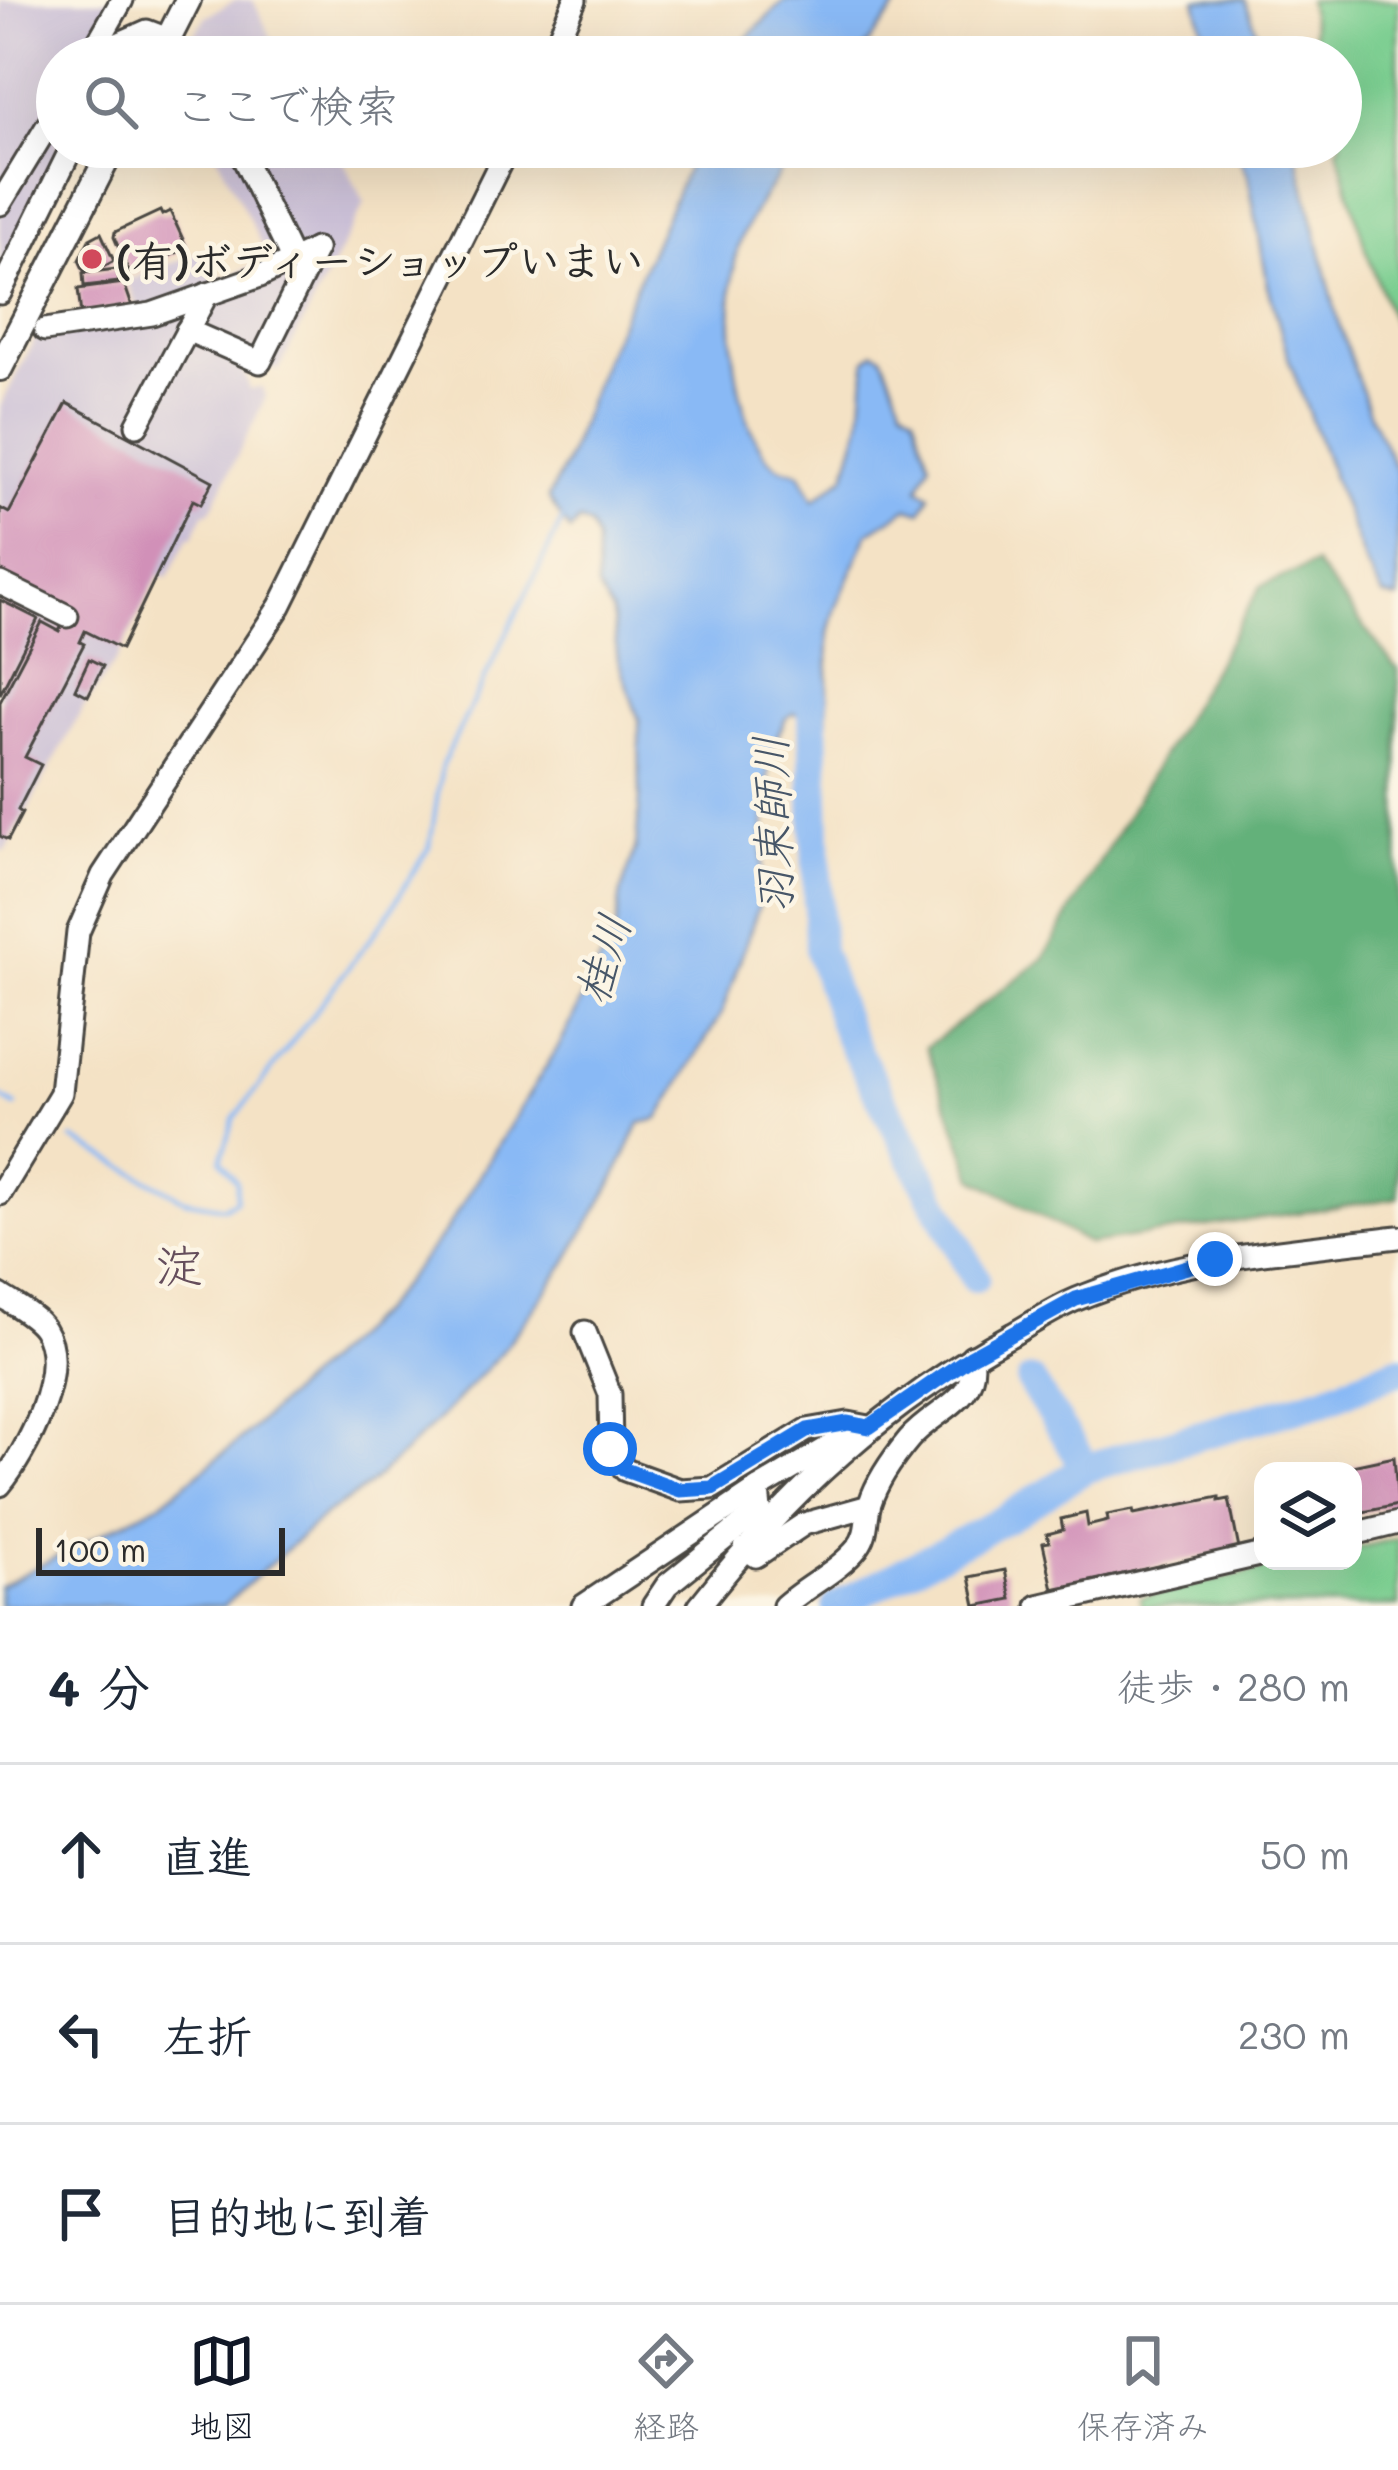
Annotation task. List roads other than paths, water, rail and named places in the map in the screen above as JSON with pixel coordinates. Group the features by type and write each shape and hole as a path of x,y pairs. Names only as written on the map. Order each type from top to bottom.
{"main road":[{"path":"156,36 188,0"},
{"path":"0,368 102,168"}],"street":[{"path":"101,36 122,0"},
{"path":"559,36 575,0"},
{"path":"0,204 36,145"},
{"path":"0,293 62,168"},
{"path":"248,168 293,261"},
{"path":"0,1194 62,1093 78,932 103,874 280,606 498,168"},
{"path":"45,330 152,314 316,249 260,362 188,331"},
{"path":"137,425 207,294"},
{"path":"0,583 67,616"},
{"path":"699,1606 792,1497 869,1427 972,1356 1076,1299 1215,1259 1398,1237"},
{"path":"0,1294 44,1329 55,1366 40,1414 0,1485"},
{"path":"585,1332 610,1394 610,1449 625,1470 680,1490 712,1488 808,1430 848,1423 869,1427"},
{"path":"784,1606 856,1550 868,1529 869,1505 910,1437 965,1393 975,1372 972,1356"},
{"path":"583,1606 834,1441 869,1427"},
{"path":"653,1606 667,1585 760,1510 758,1489"},
{"path":"745,1548 756,1556 804,1524 869,1505"},
{"path":"1362,1532 1398,1523"},
{"path":"1038,1606 1124,1596 1254,1557"}],"water":[{"path":"785,0 902,0 874,36 749,36"},
{"path":"1196,0 1245,0 1259,36 1205,36"},
{"path":"687,168 783,168 747,226 733,274 735,364 749,424 760,447 778,466 800,473 814,500 845,476 861,422 866,360 874,352 882,355 903,406 914,414 930,463 919,488 930,495 921,512 908,508 868,533 835,610 829,632 827,721 794,713 786,718 770,752 759,905 722,1012 659,1119 640,1123 613,1182 566,1263 501,1353 367,1487 326,1514 223,1606 0,1606 0,1586 161,1503 235,1444 381,1310 445,1232 563,1039 616,928 621,892 636,847 640,797 639,720 618,660 612,612 597,588 596,541 590,526 579,521 570,531 548,498 566,463 604,359"},
{"path":"1245,168 1300,168 1339,325 1370,415 1398,474 1398,599 1383,596 1365,563 1289,360 1268,285"}],"waterway":[{"path":"73,1139 185,1200 224,1207 236,1200 237,1182 221,1160 234,1119 385,919 430,845 442,765 565,515"},
{"name":"羽束師川","path":"812,681 819,950 846,1031 975,1278"},
{"path":"0,1097 16,1106"},
{"path":"837,1606 1007,1518 1086,1468 1325,1399 1398,1370"},
{"path":"1031,1382 1086,1468"}],"place":[{"name":"(有)ボディーショップいまい","path":"92,259"}],"district":[{"name":"淀","path":"179,1264"}],"water label":[{"name":"桂川","path":"601,958"}]}
